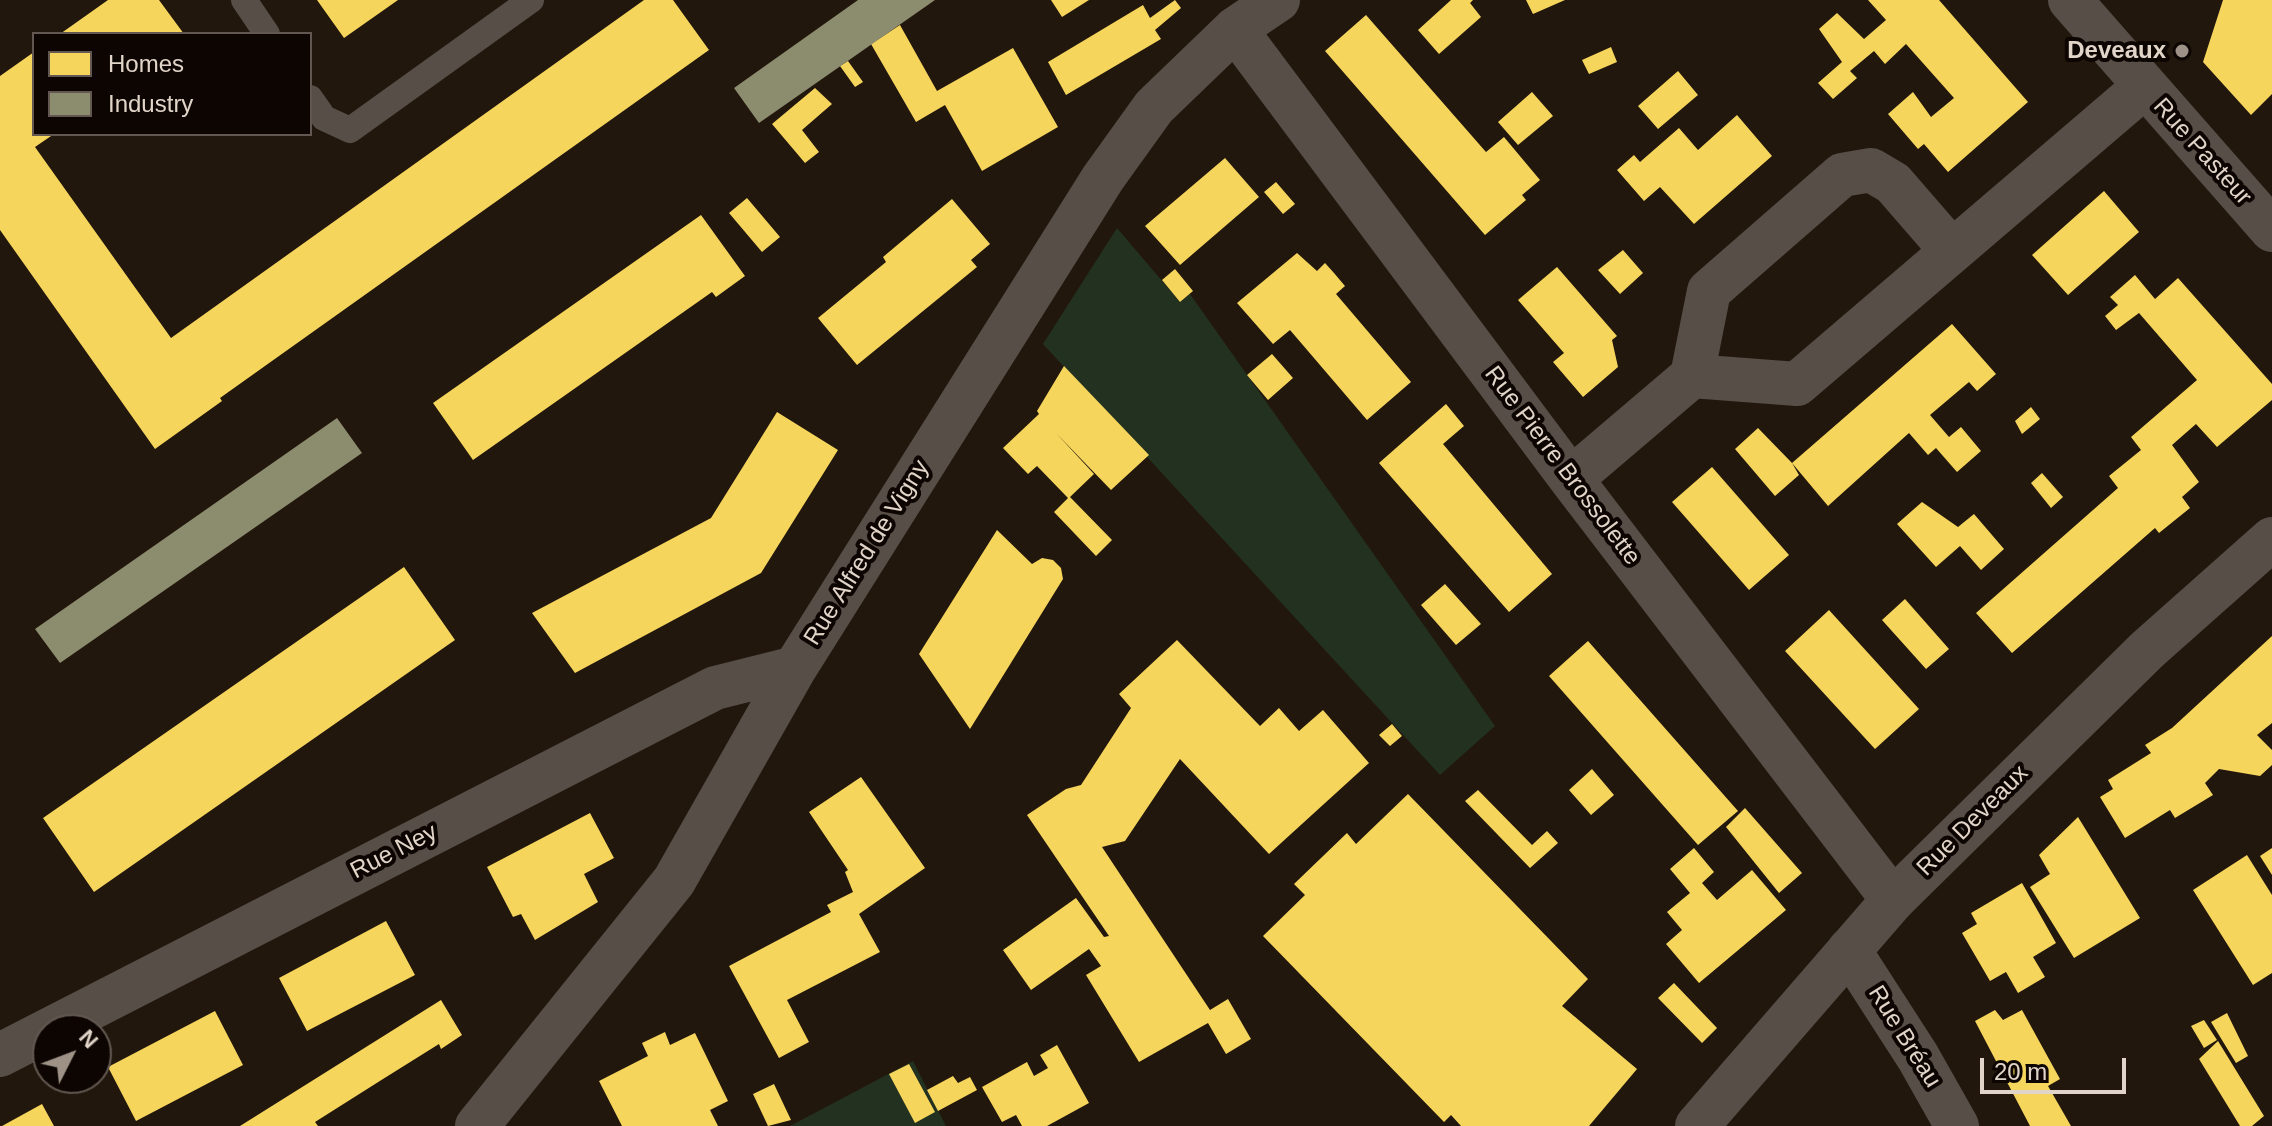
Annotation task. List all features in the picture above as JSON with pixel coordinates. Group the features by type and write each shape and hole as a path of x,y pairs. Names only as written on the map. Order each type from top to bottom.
{"street":[{"name":"Rue Alfred de Vigny","path":"477,1126 674,881 795,668 1103,178 1154,107 1235,29 1278,0"},
{"name":"Rue Pasteur","path":"2070,0 2272,230"},
{"name":"Rue Pierre Brossolette","path":"1235,29 1571,479 1893,900"},
{"path":"1692,376 1797,384 2144,87"},
{"path":"1571,479 1692,376 1709,291 1842,175 1871,170 1893,183 1952,251"},
{"name":"Rue Deveaux","path":"1697,1126 1893,900 2147,650 2272,539"},
{"name":"Rue Ney","path":"0,1055 715,688 795,668"},
{"name":"Rue Bréau","path":"1849,950 1918,1057 1957,1126"}],"lane":[{"path":"244,0 266,32"},
{"path":"312,101 324,118 350,130 531,0"}],"green space":[{"path":"1117,228 1180,302 1190,294 1495,726 1440,775 1043,344"},
{"path":"913,1061 946,1126 790,1126"}],"building: Homes":[{"path":"108,0 159,0 183,32 63,32"},
{"path":"317,0 398,0 344,38"},
{"path":"644,0 673,0 709,50 220,398 222,401 155,449 0,230 0,76 32,53 32,136 51,136 35,147 171,338"},
{"path":"1051,0 1089,0 1062,17"},
{"path":"1175,0 1181,8 1155,30 1161,39 1066,95 1048,62 1143,5 1150,18"},
{"path":"1451,0 1473,0 1470,3 1481,17 1439,54 1418,30"},
{"path":"1526,0 1565,0 1533,14"},
{"path":"1868,0 1939,0 2028,102 1948,172 1924,144 1918,149 1888,114 1913,92 1931,117 1954,98 1906,44 1885,64 1874,51 1850,71 1857,78 1833,99 1818,83 1842,62 1819,29 1837,13 1864,39 1886,20"},
{"path":"2223,0 2272,0 2272,94 2251,115 2203,62"},
{"path":"1366,15 1486,152 1504,137 1540,180 1522,195 1526,200 1485,235 1325,51"},
{"path":"900,25 937,91 1013,48 1058,127 982,171 945,105 916,122 871,44"},
{"path":"1611,47 1617,62 1589,74 1582,60"},
{"path":"848,61 863,82 855,87 840,66"},
{"path":"1678,71 1698,95 1658,129 1638,106"},
{"path":"815,88 832,104 802,130 819,152 805,163 772,124"},
{"path":"1532,92 1553,116 1518,145 1498,122"},
{"path":"1737,115 1772,156 1694,224 1660,187 1644,201 1617,170 1634,155 1640,162 1679,128 1698,150"},
{"path":"1225,158 1259,197 1180,265 1145,226"},
{"path":"1276,182 1295,204 1283,214 1264,192"},
{"path":"2104,191 2139,232 2068,295 2032,255"},
{"path":"747,198 780,237 762,252 729,213"},
{"path":"952,199 990,244 971,260 977,267 857,365 818,318 886,262 883,257"},
{"path":"701,215 745,276 716,297 712,292 473,460 433,403"},
{"path":"1623,250 1643,273 1620,294 1598,270"},
{"path":"1297,253 1317,271 1325,263 1334,273 1345,286 1336,294 1411,382 1367,420 1290,330 1273,344 1237,303"},
{"path":"1557,267 1617,336 1612,340 1618,367 1583,397 1553,362 1564,353 1518,300"},
{"path":"1175,269 1193,291 1180,302 1162,280"},
{"path":"2135,275 2155,299 2178,278 2272,384 2272,400 2217,447 2196,424 2172,445 2199,482 2182,497 2190,508 2159,533 2155,528 2012,653 1976,613 2118,488 2109,476 2141,450 2131,437 2197,380 2139,313 2116,330 2105,316 2118,305 2110,297"},
{"path":"1952,324 1996,374 1977,391 1969,382 1930,415 1949,437 1961,427 1981,451 1957,472 1936,448 1928,455 1909,433 1828,506 1792,463"},
{"path":"1272,354 1293,378 1268,400 1247,375"},
{"path":"1064,366 1149,455 1111,490 1056,433 1094,474 1070,497 1112,540 1096,556 1054,512 1068,498 1037,466 1028,474 1003,448 1039,414 1037,411"},
{"path":"1446,404 1464,426 1443,444 1552,574 1509,612 1379,463"},
{"path":"2031,407 2040,419 2022,434 2015,421"},
{"path":"777,412 838,450 761,573 575,673 532,613 711,518"},
{"path":"1758,428 1792,463 1799,475 1775,496 1735,449"},
{"path":"1712,467 1789,555 1749,590 1672,502"},
{"path":"2042,473 2063,497 2051,508 2031,483"},
{"path":"1922,502 1958,527 1974,514 2004,549 1981,570 1960,546 1936,567 1897,524"},
{"path":"997,530 1032,564 1042,558 1053,560 1061,568 1063,579 970,729 919,654"},
{"path":"404,567 455,640 94,892 43,818"},
{"path":"1445,584 1481,624 1456,645 1421,605"},
{"path":"1905,599 1949,649 1926,669 1882,620"},
{"path":"1829,610 1919,709 1875,749 1785,651"},
{"path":"2272,636 2272,723 2257,735 2272,750 2272,765 2260,776 2219,769 2205,783 2213,795 2175,818 2170,810 2125,838 2100,797 2113,789 2108,780 2151,753 2145,745 2172,728"},
{"path":"1177,640 1260,726 1279,708 1299,731 1323,710 1369,763 1269,854 1180,759 1125,841 1102,847 1210,1010 1228,999 1251,1039 1226,1054 1208,1023 1139,1062 1086,975 1101,966 1089,949 1031,990 1003,950 1076,898 1104,937 1109,936 1027,815 1066,789 1081,785 1131,708 1119,694"},
{"path":"1588,641 1738,811 1698,845 1549,676"},
{"path":"1392,724 1402,736 1390,746 1379,735"},
{"path":"1592,769 1614,795 1591,815 1569,790"},
{"path":"861,777 925,868 859,914 880,952 787,1000 809,1042 779,1058 729,966 831,912 827,905 853,892 845,872 848,870 809,812"},
{"path":"1478,790 1532,845 1547,831 1558,843 1530,868 1465,801"},
{"path":"1408,794 1588,979 1562,1006 1637,1069 1589,1126 1461,1126 1451,1115 1444,1122 1263,936 1305,895 1294,884 1347,833 1356,844"},
{"path":"1745,808 1802,873 1779,893 1726,827"},
{"path":"590,813 614,858 584,874 598,902 535,940 521,914 513,917 487,867"},
{"path":"2078,817 2140,918 2074,958 2030,887 2050,874 2039,855"},
{"path":"1694,848 1714,872 1702,883 1717,900 1752,870 1786,910 1699,983 1666,944 1682,930 1667,912 1690,893 1670,869"},
{"path":"2272,848 2272,875 2260,856"},
{"path":"2247,855 2272,895 2272,973 2253,985 2193,890"},
{"path":"2022,883 2056,943 2033,957 2045,977 2018,993 2006,972 1990,981 1962,933 1977,924 1971,913"},
{"path":"386,921 415,975 307,1031 279,978"},
{"path":"1674,983 1717,1028 1702,1043 1658,998"},
{"path":"441,1000 462,1035 441,1049 439,1044 315,1122 318,1126 240,1126"},
{"path":"1995,1010 2003,1020 2022,1010 2060,1079 2048,1086 2071,1126 2030,1126 1975,1021"},
{"path":"215,1011 243,1065 136,1121 112,1075 112,1065"},
{"path":"2227,1013 2248,1056 2236,1063 2211,1022"},
{"path":"2204,1020 2217,1040 2204,1048 2191,1026"},
{"path":"665,1032 670,1045 695,1033 728,1101 710,1110 718,1126 622,1126 599,1081 648,1056 642,1043"},
{"path":"2218,1041 2264,1116 2252,1126 2240,1126 2199,1059"},
{"path":"1057,1045 1089,1103 1047,1126 1022,1126 1016,1115 1002,1122 982,1087 1027,1062 1034,1076 1048,1068 1040,1055"},
{"path":"909,1064 935,1112 915,1123 889,1074"},
{"path":"953,1076 958,1083 970,1077 977,1090 938,1111 927,1090"},
{"path":"774,1084 791,1120 768,1126 753,1094"},
{"path":"42,1104 54,1126 2,1126"}],"building: Industry":[{"path":"858,0 935,0 759,123 734,88"},
{"path":"337,418 362,453 60,663 35,629"}],"place":[{"name":"Deveaux","path":"2182,51"}]}
